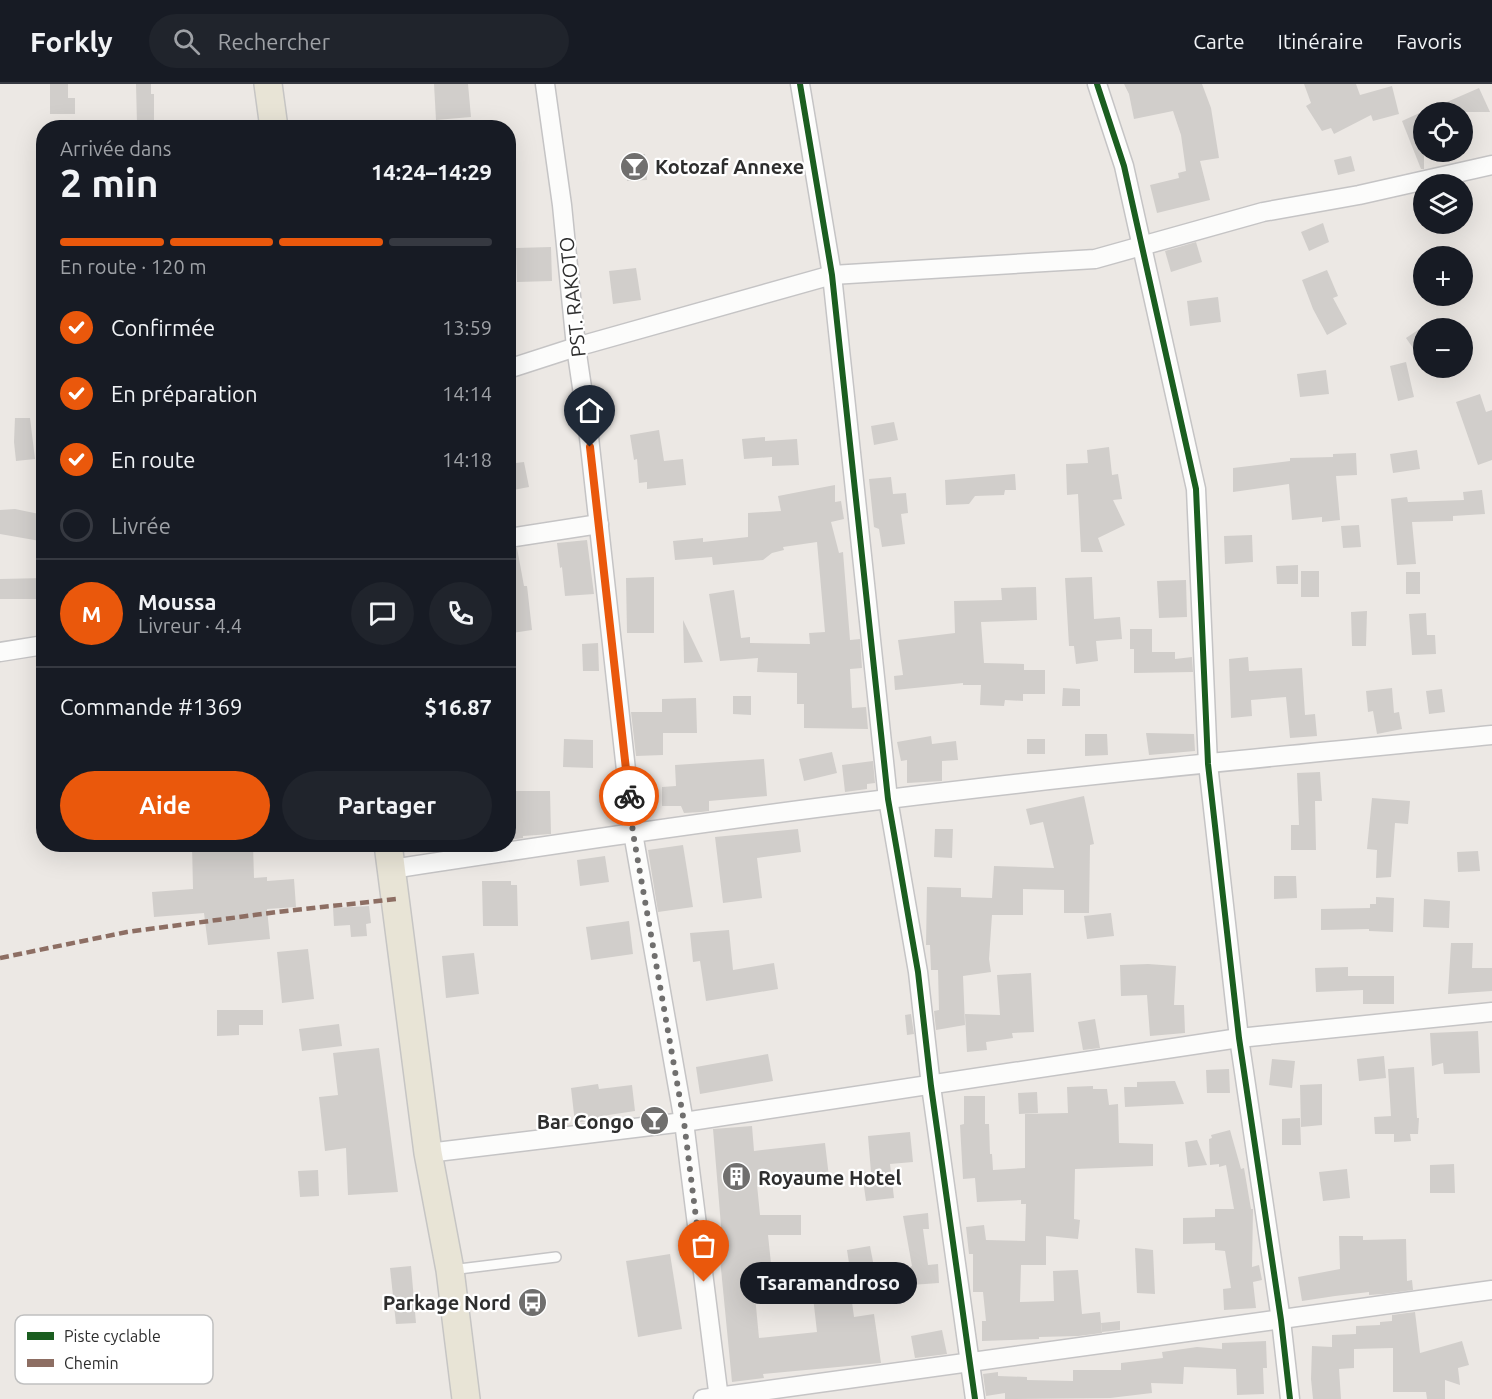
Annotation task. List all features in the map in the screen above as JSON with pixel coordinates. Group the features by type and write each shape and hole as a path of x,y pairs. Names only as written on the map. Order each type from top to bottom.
{"main road":[{"path":"268,84 273,120"},
{"path":"390,857 428,1153 450,1270 466,1399"}],"street":[{"name":"PST. RAKOTO","path":"545,84 562,205 576,347 633,833 684,1122 714,1398"},
{"path":"800,84 832,275 888,799 918,972 931,1086 975,1399"},
{"path":"1097,84 1124,166 1196,489 1208,764 1239,1038 1281,1320 1290,1399"},
{"path":"516,366 576,347 832,275 1095,259 1263,212 1359,195 1492,165"},
{"path":"516,537 598,524"},
{"path":"0,652 36,646"},
{"path":"516,845 633,833 888,799 1492,735"},
{"path":"390,857 441,852"},
{"path":"428,1153 684,1122 1239,1038 1492,1012"},
{"path":"714,1398 1492,1290"}],"lane":[{"path":"450,1270 556,1257"}],"building":[{"path":"50,84 68,84 68,98 75,98 75,114 50,114"},
{"path":"136,84 151,84 151,94 154,94 154,120 137,120"},
{"path":"434,84 468,84 471,117 436,120"},
{"path":"1124,84 1202,84 1211,108 1219,158 1200,161 1210,200 1157,213 1150,185 1179,178 1178,173 1186,171 1181,135 1173,111 1134,119 1129,94"},
{"path":"1304,84 1356,84 1360,95 1392,86 1399,114 1373,121 1371,115 1334,134 1331,128 1322,131 1306,106 1311,103"},
{"path":"1479,88 1490,112 1473,112 1473,102 1447,102"},
{"path":"1413,116 1413,149 1402,121"},
{"path":"645,154 647,180 627,181 625,156"},
{"path":"1351,156 1355,171 1338,175 1334,160"},
{"path":"1418,162 1424,162 1424,169 1421,169"},
{"path":"1323,223 1329,242 1309,251 1301,232"},
{"path":"1196,242 1202,262 1171,272 1165,251"},
{"path":"551,247 552,281 517,282 516,248"},
{"path":"636,268 641,300 613,304 609,271"},
{"path":"1327,270 1338,296 1333,298 1347,324 1327,335 1313,309 1302,280"},
{"path":"1218,297 1221,322 1190,326 1187,301"},
{"path":"1413,333 1413,348 1406,338"},
{"path":"1406,362 1414,397 1398,401 1390,366"},
{"path":"1326,370 1329,394 1300,397 1297,374"},
{"path":"1480,394 1486,412 1492,410 1492,460 1478,465 1456,402"},
{"path":"15,418 30,418 35,459 16,461"},
{"path":"894,422 898,440 874,445 871,426"},
{"path":"659,430 664,461 683,459 686,485 647,489 647,482 639,483 637,459 634,460 630,435"},
{"path":"765,437 765,441 797,439 799,465 772,466 772,457 744,459 742,439"},
{"path":"1109,447 1112,475 1118,474 1122,499 1113,500 1125,525 1098,538 1103,552 1081,552 1078,494 1067,495 1066,464 1088,463 1087,450"},
{"path":"1417,450 1420,469 1393,473 1390,454"},
{"path":"1356,453 1357,475 1336,476 1340,520 1322,522 1322,517 1292,520 1289,484 1233,492 1233,468 1290,461 1290,458 1333,457 1333,454"},
{"path":"524,462 529,487 516,489 516,463"},
{"path":"1015,474 1016,490 1005,490 1004,495 975,496 969,504 946,505 945,480"},
{"path":"891,477 893,494 906,493 908,513 901,514 905,544 882,547 879,529 874,527 869,479"},
{"path":"835,485 835,502 841,501 844,519 831,522 839,553 843,552 850,640 860,639 862,668 850,669 852,708 866,707 868,729 804,728 804,704 797,704 797,673 757,672 758,658 720,661 709,594 734,590 741,638 750,637 750,643 810,644 809,633 825,632 817,542 783,547 784,550 772,553 763,560 713,565 712,557 675,560 673,541 703,538 703,542 748,537 748,513 781,511 778,496"},
{"path":"1482,490 1485,514 1453,516 1453,521 1412,522 1416,564 1397,565 1391,499 1407,497 1408,502 1464,500 1463,492"},
{"path":"15,509 36,513 36,540 0,534 0,510"},
{"path":"1359,525 1361,547 1343,548 1341,526"},
{"path":"1252,535 1253,562 1225,564 1224,536"},
{"path":"587,540 594,594 565,596 557,543"},
{"path":"516,548 524,586 527,586 532,630 516,632"},
{"path":"1298,565 1298,584 1277,584 1276,566"},
{"path":"1301,571 1319,571 1319,597 1301,597"},
{"path":"1406,572 1420,572 1420,594 1406,594"},
{"path":"654,577 654,633 627,633 626,578"},
{"path":"1092,577 1094,619 1120,617 1122,639 1096,641 1098,661 1076,664 1074,646 1069,646 1065,578"},
{"path":"36,578 36,599 0,599 0,579"},
{"path":"1186,580 1187,617 1159,618 1157,581"},
{"path":"1036,587 1037,620 981,622 984,663 1024,664 1024,670 1045,670 1045,694 1023,694 1023,701 1005,700 1004,706 980,705 981,685 963,685 963,683 895,690 894,676 903,675 898,640 955,633 954,601 1002,600 1001,588"},
{"path":"1367,611 1366,646 1352,646 1351,612"},
{"path":"1426,613 1427,635 1435,635 1436,654 1412,655 1409,614"},
{"path":"683,620 703,662 684,663"},
{"path":"1130,629 1152,629 1152,652 1175,652 1175,659 1192,657 1193,672 1134,673 1134,649 1130,649"},
{"path":"598,643 599,671 583,671 582,644"},
{"path":"1248,657 1249,671 1302,668 1305,715 1315,714 1317,736 1290,738 1286,697 1251,700 1252,716 1231,718 1229,659"},
{"path":"1063,688 1080,689 1080,706 1062,706"},
{"path":"1392,688 1394,713 1399,712 1402,729 1377,734 1373,711 1368,712 1366,691"},
{"path":"1442,689 1445,712 1429,714 1426,691"},
{"path":"733,696 751,696 751,715 733,714"},
{"path":"696,698 697,733 663,733 663,755 636,756 631,712 662,712 662,699"},
{"path":"1146,733 1194,734 1195,751 1149,755"},
{"path":"1085,734 1107,734 1108,755 1085,756"},
{"path":"931,736 932,744 956,741 958,760 942,761 942,781 907,783 907,760 901,761 897,742"},
{"path":"564,739 593,740 593,768 563,767"},
{"path":"1027,739 1045,739 1045,754 1027,754"},
{"path":"832,752 837,773 804,781 799,759"},
{"path":"764,759 767,796 709,801 709,811 701,812 684,813 681,806 662,806 662,787 676,786 675,765"},
{"path":"873,761 875,783 867,784 867,789 845,792 842,765"},
{"path":"1320,772 1322,801 1315,801 1316,850 1291,850 1291,825 1299,825 1297,773"},
{"path":"516,791 550,791 551,834 523,836 523,838 516,839"},
{"path":"1084,796 1094,844 1090,845 1089,913 1064,913 1064,890 1023,889 1023,915 992,915 989,959 991,972 963,976 965,1025 936,1030 934,1011 939,1010 938,970 931,970 930,945 926,945 927,887 961,888 961,897 992,898 994,866 1054,868 1043,822 1030,825 1026,809"},
{"path":"1372,798 1410,801 1408,824 1395,823 1391,877 1376,878 1377,850 1367,849"},
{"path":"798,829 801,852 757,858 762,898 723,903 715,837"},
{"path":"935,829 953,829 952,858 934,857"},
{"path":"683,845 693,907 658,912 648,850"},
{"path":"1478,851 1480,871 1458,872 1457,852"},
{"path":"192,852 253,852 254,878 267,877 267,881 294,879 296,907 267,909 270,939 208,945 204,913 154,917 152,892 193,889"},
{"path":"605,856 609,882 580,886 577,860"},
{"path":"1274,876 1296,876 1297,898 1274,899"},
{"path":"482,881 511,881 511,885 517,885 518,926 483,926"},
{"path":"1376,897 1394,898 1393,932 1369,931 1369,929 1321,930 1321,909 1370,908 1370,904 1376,904"},
{"path":"1424,899 1450,901 1449,928 1423,927"},
{"path":"369,906 371,923 366,924 367,936 351,937 350,925 334,926 333,908"},
{"path":"1111,913 1114,936 1087,939 1084,916"},
{"path":"629,921 633,954 591,960 586,927"},
{"path":"729,930 733,970 774,963 778,989 706,1001 700,961 693,962 690,933"},
{"path":"1451,943 1473,943 1472,968 1492,968 1492,991 1448,994"},
{"path":"308,949 314,999 282,1003 277,952"},
{"path":"474,953 479,994 446,998 442,956"},
{"path":"1120,965 1176,966 1174,1005 1184,1005 1185,1033 1150,1036 1147,995 1121,996"},
{"path":"1348,967 1348,976 1394,976 1394,1004 1363,1004 1363,990 1316,992 1315,968"},
{"path":"1031,973 1034,1032 1012,1033 1013,1038 986,1042 987,1050 967,1052 965,1014 1000,1015 997,975"},
{"path":"217,1010 263,1010 263,1025 239,1025 239,1035 217,1036"},
{"path":"911,1014 914,1034 907,1035 905,1015"},
{"path":"1095,1019 1100,1048 1083,1050 1078,1022"},
{"path":"339,1024 342,1046 302,1051 299,1029"},
{"path":"1478,1031 1480,1073 1444,1074 1443,1063 1432,1066 1430,1033"},
{"path":"379,1048 398,1192 348,1195 346,1148 325,1151 319,1097 338,1095 333,1053"},
{"path":"768,1054 773,1081 700,1094 696,1067"},
{"path":"1384,1056 1386,1078 1359,1081 1357,1059"},
{"path":"1272,1059 1295,1061 1292,1088 1269,1085"},
{"path":"1414,1067 1417,1118 1419,1118 1418,1134 1410,1134 1411,1141 1394,1142 1394,1134 1375,1134 1374,1117 1391,1116 1388,1069"},
{"path":"1229,1069 1230,1093 1207,1093 1206,1070"},
{"path":"1175,1081 1184,1104 1125,1107 1124,1087 1137,1087 1137,1082"},
{"path":"598,1084 599,1089 632,1085 635,1111 575,1123 571,1088"},
{"path":"1322,1084 1322,1125 1301,1127 1300,1085"},
{"path":"1093,1086 1093,1089 1107,1089 1109,1105 1118,1104 1119,1143 1153,1144 1153,1166 1075,1169 1074,1219 1080,1220 1078,1239 1046,1236 1046,1265 1021,1265 1020,1302 1054,1301 1053,1271 1078,1270 1082,1314 1100,1312 1102,1333 982,1341 982,1321 986,1321 983,1292 973,1292 973,1254 969,1254 966,1227 984,1225 986,1240 1025,1241 1026,1204 1021,1204 1021,1200 977,1202 975,1178 963,1179 960,1125 964,1124 964,1096 985,1096 985,1124 989,1124 993,1170 1025,1168 1025,1114 1068,1113 1067,1087"},
{"path":"1037,1092 1038,1113 1019,1114 1018,1093"},
{"path":"1300,1118 1301,1145 1282,1145 1282,1119"},
{"path":"752,1126 754,1151 825,1143 829,1177 757,1185 760,1215 801,1215 801,1235 768,1235 772,1273 753,1275 759,1338 817,1332 811,1279 842,1275 845,1301 852,1302 854,1317 874,1314 881,1363 763,1374 764,1378 732,1382 718,1238 722,1238 713,1129"},
{"path":"1230,1130 1241,1169 1244,1168 1251,1209 1253,1209 1252,1267 1259,1265 1262,1280 1253,1282 1256,1308 1224,1310 1223,1289 1231,1288 1225,1251 1215,1250 1215,1243 1183,1244 1183,1218 1215,1217 1215,1209 1234,1209 1226,1165 1219,1167 1219,1164 1210,1165 1209,1139 1212,1138 1211,1135"},
{"path":"910,1132 913,1162 890,1164 894,1198 866,1201 862,1173 871,1172 868,1136"},
{"path":"1197,1140 1207,1165 1188,1167 1185,1142"},
{"path":"1454,1164 1455,1193 1430,1193 1430,1165"},
{"path":"1347,1169 1350,1198 1323,1201 1319,1172"},
{"path":"318,1170 319,1196 300,1197 298,1171"},
{"path":"928,1213 929,1229 923,1229 928,1265 938,1264 939,1283 911,1285 910,1267 912,1266 903,1216"},
{"path":"1339,1236 1363,1236 1363,1240 1406,1239 1407,1281 1412,1280 1413,1290 1369,1295 1369,1292 1302,1301 1298,1277 1340,1269"},
{"path":"870,1246 874,1267 850,1270 847,1250"},
{"path":"1135,1248 1153,1250 1155,1294 1137,1293"},
{"path":"670,1254 682,1329 638,1337 626,1261"},
{"path":"411,1266 416,1323 396,1324 390,1268"},
{"path":"1415,1312 1420,1353 1462,1341 1469,1365 1458,1368 1460,1385 1445,1380 1445,1399 1427,1399 1426,1392 1393,1392 1393,1348 1354,1349 1354,1368 1339,1369 1341,1399 1313,1399 1312,1346 1332,1347 1332,1335 1356,1334 1356,1326 1380,1325 1380,1322 1392,1321 1392,1315"},
{"path":"1120,1321 1120,1330 1102,1332 1101,1323"},
{"path":"942,1330 947,1354 915,1358 911,1336"},
{"path":"1266,1341 1267,1368 1263,1368 1264,1394 1237,1395 1236,1369 1184,1367 1183,1384 1151,1383 1152,1393 1110,1398 1005,1399 1005,1393 986,1396 983,1374 998,1372 998,1376 1027,1377 1027,1380 1073,1381 1073,1370 1121,1370 1121,1363 1163,1358 1162,1352 1197,1347 1222,1349 1222,1343"}],"marked path":[{"path":"0,958 127,932 396,899"}],"cycle path":[{"path":"800,84 832,275 888,799 918,972 931,1086 975,1399"},
{"path":"1097,84 1124,166 1196,489 1208,764 1239,1038 1281,1320 1290,1399"}],"way so far":[{"path":"629,796 633,833 684,1122 704,1282"}],"place":[{"name":"Kotozaf Annexe","path":"634,166"},
{"name":"Bar Congo","path":"655,1121"},
{"name":"Royaume Hotel","path":"737,1177"},
{"name":"Tsaramandroso","path":"704,1282"},
{"name":"Parkage Nord","path":"532,1302"}],"route":[{"path":"590,447 629,796"}]}
